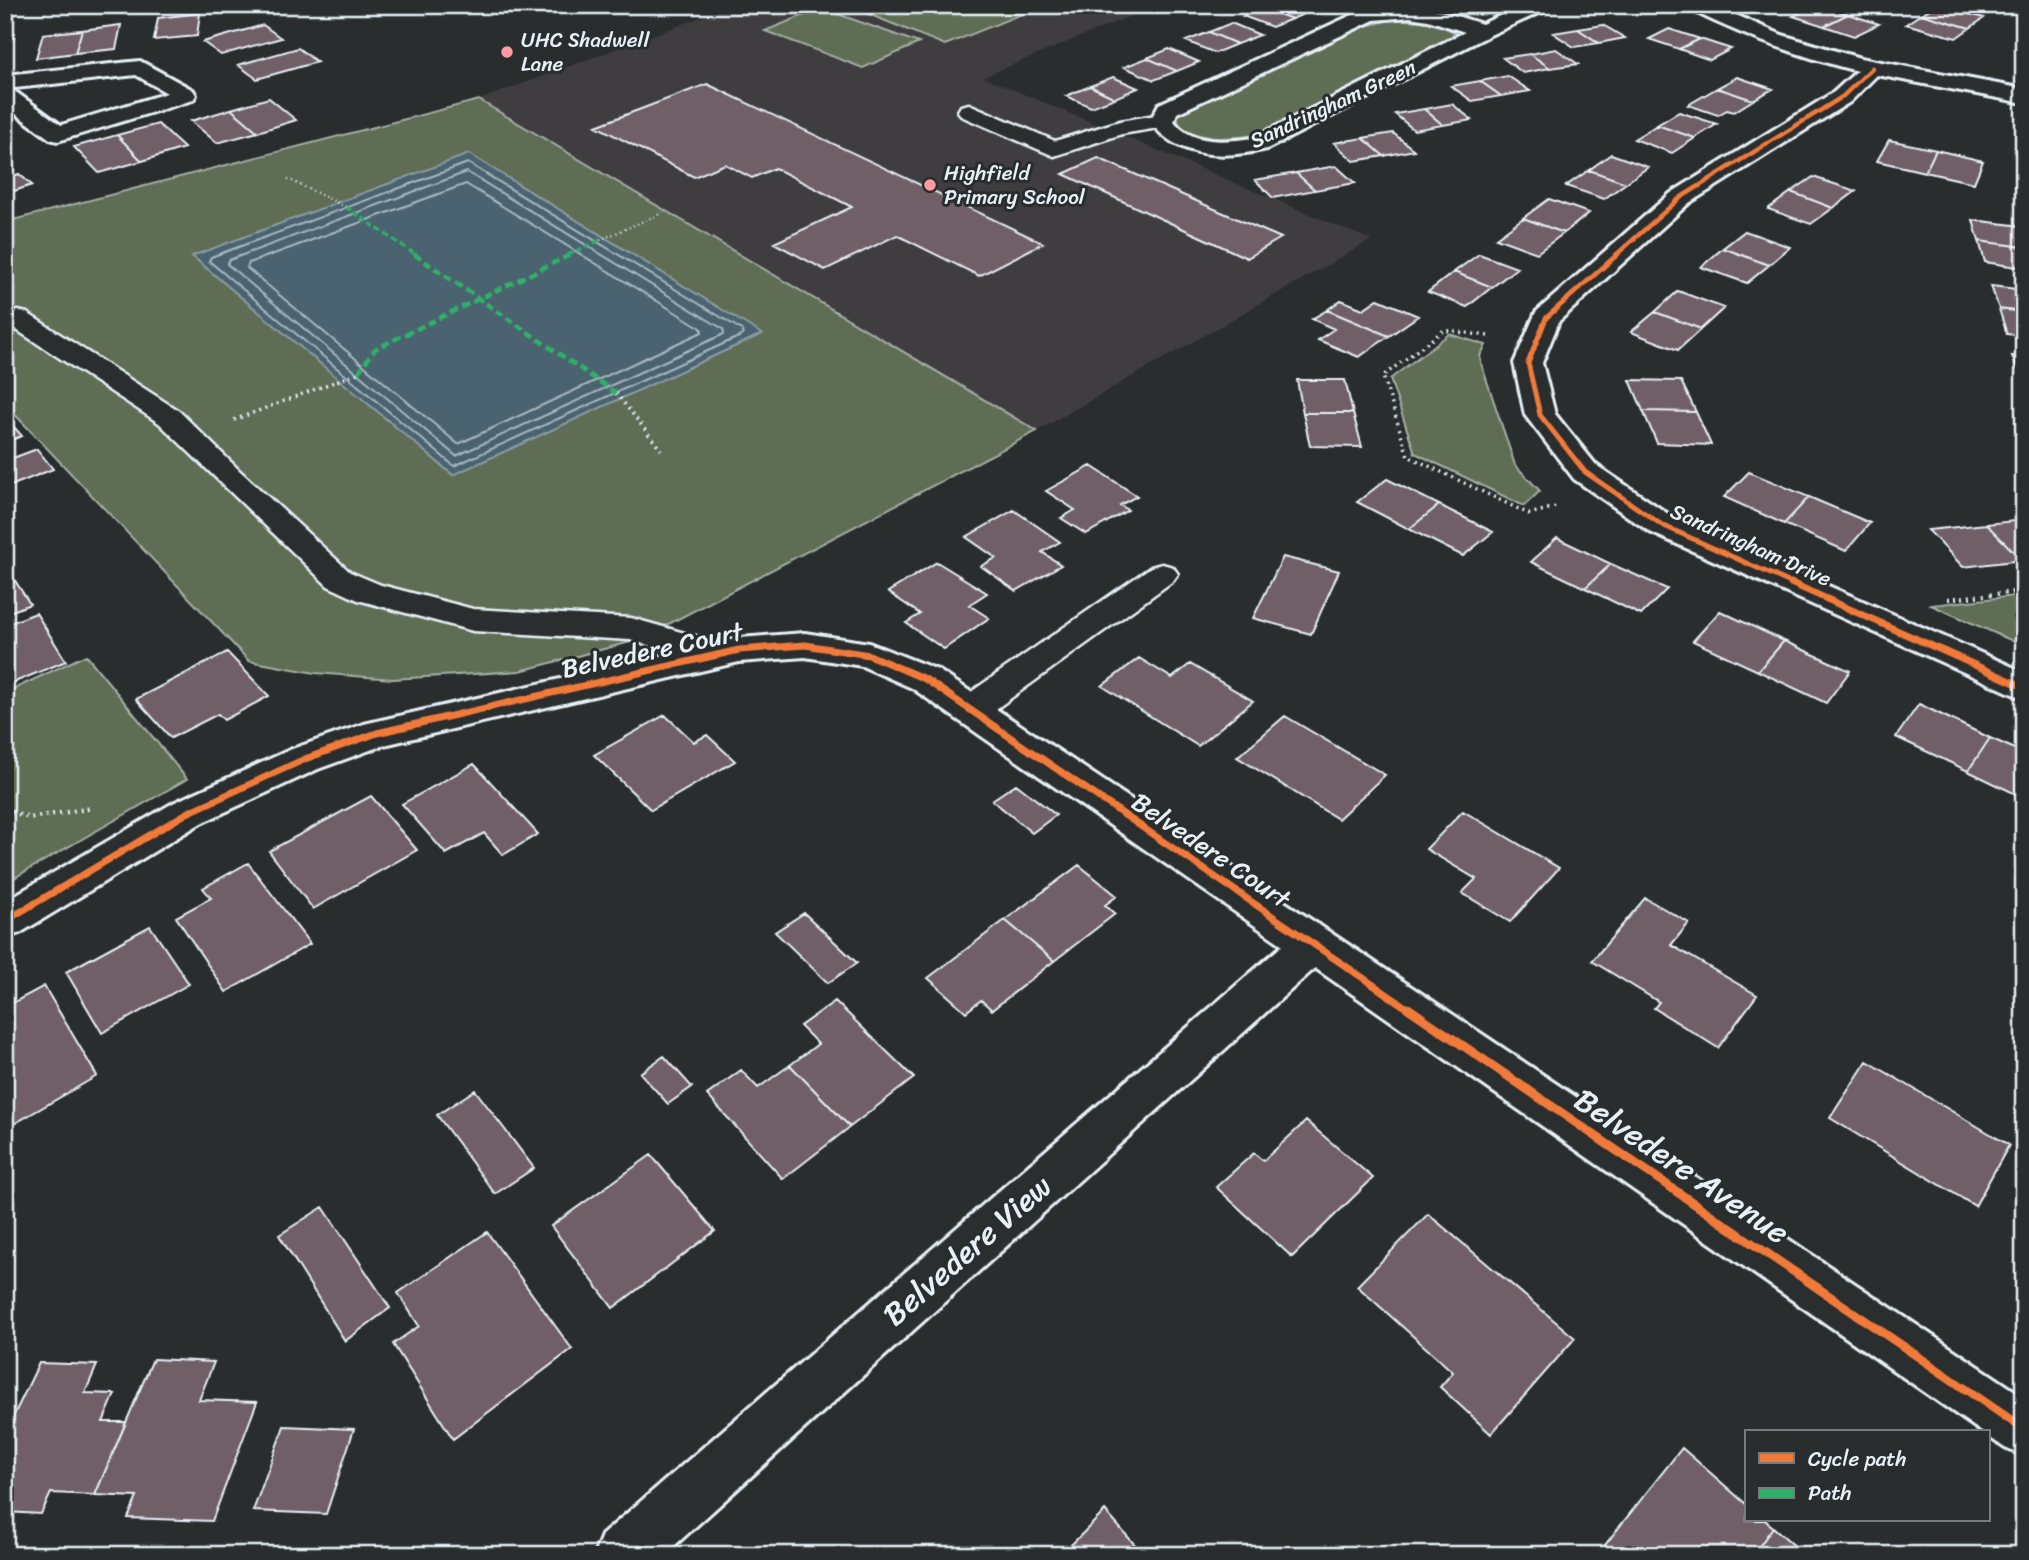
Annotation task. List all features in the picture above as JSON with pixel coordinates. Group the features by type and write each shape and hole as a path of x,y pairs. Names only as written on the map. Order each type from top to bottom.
{"street":[{"name":"Sandringham Green","path":"1162,121 1171,134 1202,146 1222,148 1259,144 1483,31 1541,5"},
{"path":"1696,5 1765,37 1819,55 1872,68 2024,96"},
{"path":"1162,121 1167,109 1370,14 1410,11 1431,14 1483,31"},
{"path":"5,82 140,68 185,95 58,134 5,96"},
{"name":"Sandringham Drive","path":"1872,68 1842,97 1680,198 1546,318 1528,363 1540,415 1585,472 1661,525 2024,687"},
{"name":"Belvedere Court","path":"5,921 187,813 305,759 377,733 738,650 805,645 869,655 925,679 1312,945"},
{"name":"Belvedere Avenue","path":"1312,945 2024,1429"},
{"name":"Belvedere View","path":"622,1555 1312,945"}],"lane":[{"path":"969,111 1054,149 1129,123 1162,121"},
{"path":"18,319 169,417 338,579 370,593 473,620 631,629 719,654"},
{"path":"970,710 1162,574"}],"path":[{"path":"288,179 346,207"},
{"path":"600,240 662,213"},
{"path":"1537,342 1444,331 1383,376 1408,456 1529,514 1614,492"},
{"path":"189,436 358,373"},
{"path":"616,393 661,450"}],"shaded area":[{"name":"Highfield Primary School","path":"734,5 1157,5 983,77 1371,240 1037,431 479,100"}],"green space":[{"path":"846,5 1044,5 945,45"},
{"path":"1465,5 1521,5 1487,14 1453,11"},
{"path":"821,8 919,43 863,68 765,31"},
{"path":"1394,19 1434,22 1456,33 1441,44 1258,135 1207,137 1179,125 1177,115 1189,107 1362,27"},
{"path":"479,100 1037,431 638,640 520,671 393,679 315,673 249,661 5,404 5,222"},
{"path":"1449,334 1486,345 1480,356 1482,366 1515,465 1540,491 1524,506 1415,453 1390,379"},
{"path":"2024,595 2024,646 1931,605"},
{"path":"86,655 187,779 5,883 5,693"}],"water":[{"path":"469,154 762,334 453,475 192,256"}],"building":[{"path":"1271,5 1296,5 1311,11 1292,19 1264,8"},
{"path":"1816,5 1848,14 1824,26 1793,16"},
{"path":"1937,5 1984,18 1970,28 1921,14"},
{"path":"1264,8 1292,19 1272,27 1243,16"},
{"path":"200,13 197,36 154,40 158,18"},
{"path":"1848,14 1879,24 1854,36 1824,26"},
{"path":"1921,14 1970,28 1956,38 1906,24"},
{"path":"1231,23 1260,35 1237,44 1209,32"},
{"path":"121,25 116,49 75,53 82,30"},
{"path":"263,25 281,38 221,55 203,42"},
{"path":"1603,25 1625,38 1599,43 1578,29"},
{"path":"1578,29 1599,43 1574,47 1553,33"},
{"path":"1669,29 1700,39 1679,49 1649,39"},
{"path":"82,30 75,53 36,58 43,34"},
{"path":"1209,32 1237,44 1215,53 1186,41"},
{"path":"14,37 5,62 5,38"},
{"path":"1700,39 1731,49 1710,60 1679,49"},
{"path":"298,48 317,62 257,79 238,65"},
{"path":"1169,49 1199,62 1177,71 1147,58"},
{"path":"1556,49 1578,64 1550,68 1530,54"},
{"path":"1530,54 1550,68 1523,73 1503,58"},
{"path":"1147,58 1177,71 1154,80 1124,67"},
{"path":"1508,76 1530,91 1501,96 1480,81"},
{"path":"1113,77 1138,88 1115,98 1090,86"},
{"path":"1737,77 1773,89 1753,100 1717,88"},
{"path":"1480,81 1501,96 1472,101 1451,86"},
{"path":"707,84 1043,243 979,276 897,235 825,270 774,243 852,207 775,168 752,178 725,164 694,177 596,126"},
{"path":"1090,86 1115,98 1091,107 1066,96"},
{"path":"1717,88 1753,100 1734,112 1727,110 1718,115 1688,105"},
{"path":"269,98 296,120 258,132 231,109"},
{"path":"1452,104 1472,120 1443,125 1424,109"},
{"path":"231,109 258,132 217,143 191,121"},
{"path":"1424,109 1443,125 1414,130 1395,114"},
{"path":"1679,112 1717,124 1695,138 1657,125"},
{"path":"158,124 184,148 142,161 117,135"},
{"path":"1657,125 1695,138 1672,153 1634,139"},
{"path":"1393,133 1414,150 1384,156 1363,138"},
{"path":"117,135 142,161 99,173 74,147"},
{"path":"1363,138 1384,156 1354,161 1334,143"},
{"path":"1889,140 1936,150 1925,172 1877,161"},
{"path":"1936,150 1983,161 1974,183 1925,172"},
{"path":"1611,154 1648,167 1626,183 1589,170"},
{"path":"1098,158 1281,238 1247,258 1063,174"},
{"path":"1336,166 1355,183 1315,190 1296,173"},
{"path":"1589,170 1626,183 1604,199 1566,186"},
{"path":"1296,173 1315,190 1273,198 1255,180"},
{"path":"19,174 32,185 5,194 5,179"},
{"path":"1813,177 1856,191 1833,208 1791,192"},
{"path":"1791,192 1833,208 1811,224 1768,209"},
{"path":"1549,199 1589,213 1564,233 1523,218"},
{"path":"1523,218 1564,233 1537,253 1496,238"},
{"path":"1973,220 2021,226 2024,247 1979,241"},
{"path":"1745,231 1790,247 1769,265 1723,248"},
{"path":"1979,241 2024,247 2024,268 1985,262"},
{"path":"1723,248 1769,265 1747,283 1701,267"},
{"path":"1479,254 1517,268 1492,287 1454,272"},
{"path":"1454,272 1492,287 1467,307 1428,292"},
{"path":"1991,286 2024,290 2024,312 1999,309"},
{"path":"1678,291 1724,308 1701,329 1655,312"},
{"path":"1378,299 1418,316 1389,336 1327,310 1341,300 1363,309"},
{"path":"1999,309 2024,312 2024,336 2007,334"},
{"path":"1327,310 1389,336 1359,357 1318,340 1334,329 1312,319"},
{"path":"1655,312 1701,329 1678,350 1631,332"},
{"path":"2012,356 2024,357 2024,383 2023,383"},
{"path":"1297,380 1345,380 1353,413 1303,413"},
{"path":"1630,380 1681,381 1696,412 1643,411"},
{"path":"1643,411 1696,412 1711,445 1657,443"},
{"path":"1303,413 1353,413 1362,447 1310,446"},
{"path":"5,417 22,436 5,442"},
{"path":"37,449 53,469 8,487 5,483 5,461"},
{"path":"1091,466 1137,496 1120,505 1128,510 1086,534 1061,518 1075,510 1046,491"},
{"path":"1749,472 1809,497 1784,524 1724,497"},
{"path":"1387,479 1439,505 1409,529 1357,502"},
{"path":"1809,497 1870,523 1846,551 1784,524"},
{"path":"1439,505 1493,532 1463,556 1409,529"},
{"path":"1014,510 1060,542 1042,552 1061,565 1016,591 981,566 996,558 966,537"},
{"path":"2024,520 2024,560 2022,560 1986,524"},
{"path":"1986,524 2022,560 1963,567 1928,530"},
{"path":"1557,538 1611,564 1585,588 1531,562"},
{"path":"1283,557 1339,571 1311,634 1253,618"},
{"path":"937,562 987,593 969,605 989,618 944,649 906,623 920,614 888,592"},
{"path":"1611,564 1667,589 1641,615 1585,588"},
{"path":"5,565 30,604 5,614"},
{"path":"1720,611 1784,641 1758,671 1693,641"},
{"path":"36,613 66,661 5,686 5,625"},
{"path":"1784,641 1850,671 1826,703 1758,671"},
{"path":"227,652 269,696 224,720 218,714 171,738 136,699"},
{"path":"1139,658 1172,678 1190,664 1253,701 1198,746 1102,686"},
{"path":"1919,704 1990,738 1968,771 1896,737"},
{"path":"665,715 694,742 707,735 735,761 651,810 594,755"},
{"path":"1285,716 1385,775 1338,819 1237,757"},
{"path":"1990,738 2024,753 2024,798 1968,771"},
{"path":"474,764 538,834 503,855 484,833 446,854 402,804"},
{"path":"1016,784 1056,815 1032,833 992,800"},
{"path":"371,796 417,850 313,909 269,851"},
{"path":"1463,811 1559,868 1510,922 1462,893 1476,879 1426,849"},
{"path":"248,863 310,944 226,992 176,917 211,898 203,888"},
{"path":"1079,865 1117,896 1105,905 1115,914 1054,961 1005,920"},
{"path":"1645,898 1689,923 1671,945 1757,995 1718,1048 1654,1008 1659,1002 1592,961"},
{"path":"804,913 857,963 828,983 775,932"},
{"path":"1005,920 1054,961 992,1010 981,1000 966,1012 928,978"},
{"path":"150,926 189,984 102,1033 66,972"},
{"path":"44,986 97,1076 5,1129 5,1007"},
{"path":"835,1001 914,1078 850,1127 790,1065 818,1044 800,1026"},
{"path":"664,1056 692,1087 668,1104 640,1073"},
{"path":"1867,1061 2009,1145 1975,1206 1830,1118"},
{"path":"790,1065 850,1127 783,1179 707,1095 741,1070 758,1088"},
{"path":"475,1090 534,1168 495,1194 437,1115"},
{"path":"1306,1121 1373,1178 1292,1257 1216,1187 1254,1153 1263,1161"},
{"path":"651,1155 715,1231 613,1308 551,1226"},
{"path":"323,1207 390,1308 345,1341 279,1235"},
{"path":"1428,1214 1575,1338 1491,1434 1440,1387 1453,1372 1357,1286"},
{"path":"487,1232 572,1349 453,1439 393,1344 419,1326 398,1293"},
{"path":"153,1359 214,1362 199,1400 257,1402 212,1521 128,1518 137,1497 95,1495"},
{"path":"39,1363 97,1365 85,1393 115,1394 103,1422 126,1422 95,1495 51,1493 41,1514 5,1512 5,1418 13,1417"},
{"path":"284,1426 354,1429 326,1514 253,1511"},
{"path":"1682,1448 1745,1503 1745,1522 1767,1522 1773,1527 1753,1555 1607,1555 1601,1550"},
{"path":"1105,1511 1144,1555 1061,1555"},
{"path":"1773,1527 1805,1555 1753,1555"}],"marked path":[{"path":"346,207 616,393"},
{"path":"358,373 375,349 600,240"}],"cycle path":[{"path":"1872,68 1842,97 1680,198 1546,318 1528,363 1540,415 1585,472 1662,525 2024,687"},
{"path":"5,921 187,813 305,759 377,733 739,650 805,645 869,655 925,679 2024,1429"}],"place":[{"name":"UHC Shadwell Lane","path":"507,52"},
{"name":"Highfield Primary School","path":"930,185"}]}
